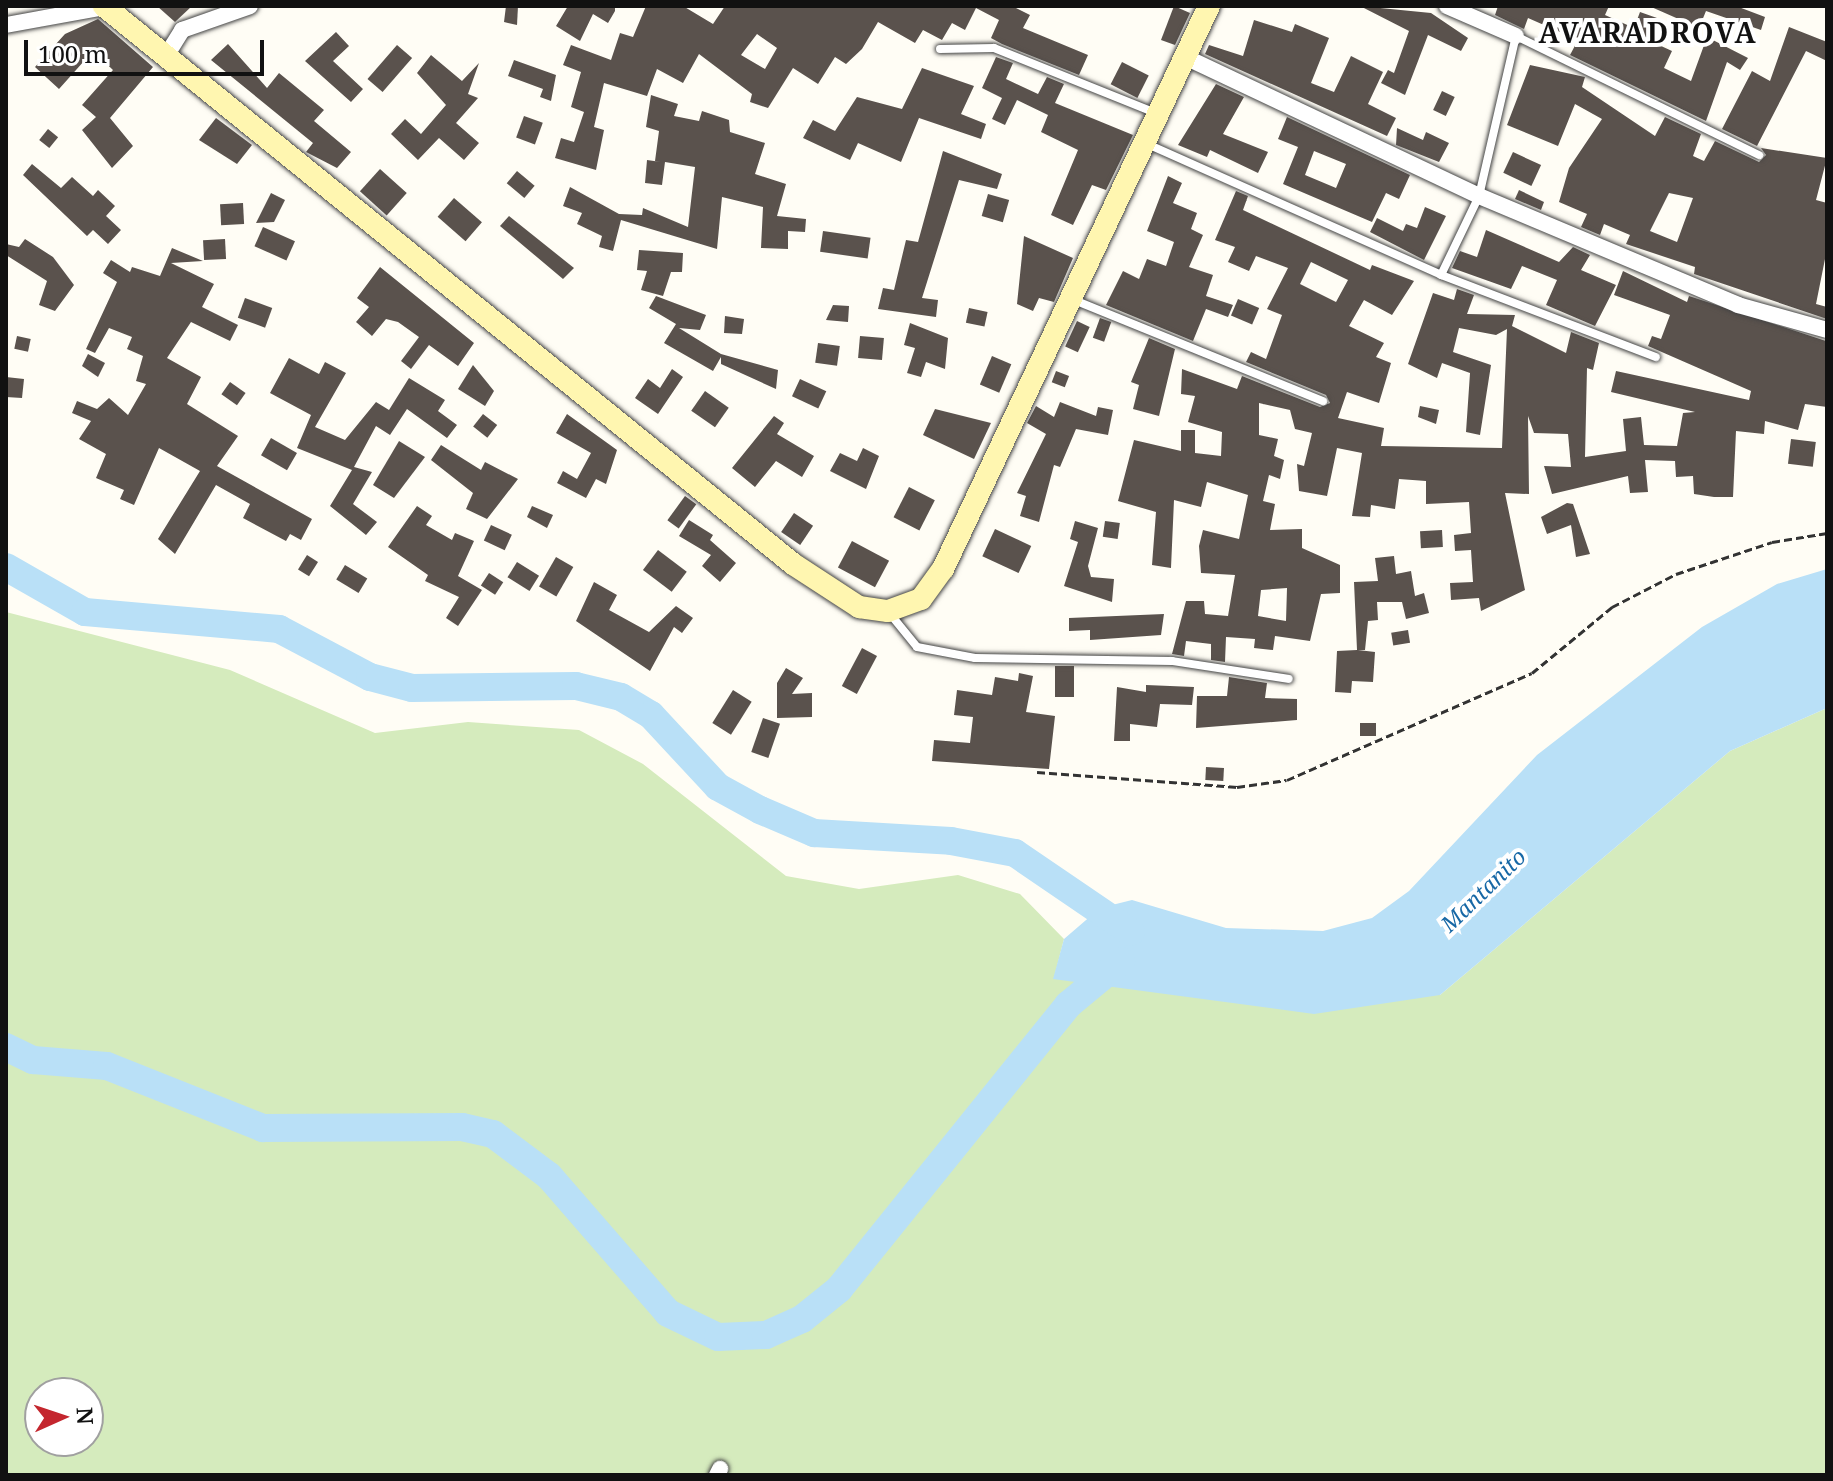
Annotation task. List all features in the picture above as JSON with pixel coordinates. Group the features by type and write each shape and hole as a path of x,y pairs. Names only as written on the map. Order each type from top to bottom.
{"street":[{"path":"6,25 104,6 781,556 859,607 888,611 921,599 943,569 1073,300 1209,6"},
{"path":"166,56 182,30 250,6"},
{"path":"1447,6 1516,36"},
{"path":"1185,57 1479,196 1738,305 1827,330"}],"lane":[{"path":"1441,275 1479,196 1516,36 1759,155"},
{"path":"940,49 994,48 1158,114"},
{"path":"1144,143 1441,275 1656,357"},
{"path":"1073,300 1323,401"},
{"path":"888,611 917,647 975,658 1172,661 1289,679"}],"path":[{"path":"1037,772 1237,787 1287,780 1532,673 1612,607 1676,574 1772,542 1827,533"}],"green space":[{"path":"6,612 230,670 375,733 468,722 579,730 643,764 786,876 859,889 958,875 1020,894 1064,939 1054,978 1440,995 1730,751 1827,708 1827,1475 6,1475"}],"water":[{"name":"Mantanito","path":"1827,569 1827,708 1730,751 1440,995 1314,1014 1053,979 1064,939 1100,908 1132,900 1226,928 1323,931 1372,918 1409,891 1537,755 1702,627 1777,584"}],"building":[{"path":"157,6 192,6 175,22"},
{"path":"506,6 518,6 517,25 504,22"},
{"path":"568,6 615,6 615,11 608,23 593,14 580,41 556,26"},
{"path":"646,6 683,6 713,24 725,6 1012,6 1030,15 1023,28 1088,55 1079,75 1002,44 991,38 999,20 976,8 965,30 952,23 942,40 923,30 915,43 878,22 862,49 846,64 835,57 818,84 793,68 768,108 750,102 752,94 699,54 683,83 657,69 647,96 604,83 594,127 604,130 596,170 555,158 561,138 574,142 584,112 571,107 581,72 563,65 571,45 611,60 620,33 633,37","holes":["757,34 777,48 765,69 741,55"]},
{"path":"1174,6 1190,13 1175,45 1161,40"},
{"path":"1360,6 1431,13 1468,38 1461,51 1428,35 1405,95 1381,83 1388,70 1394,73 1409,31"},
{"path":"1498,6 1609,6 1605,15 1634,28 1640,12 1657,18 1648,40 1672,51 1664,68 1691,81 1707,37 1748,58 1740,70 1727,62 1706,121 1570,55 1578,40 1528,18 1524,29 1495,15"},
{"path":"1649,6 1736,6 1765,17 1761,30 1706,11 1699,28"},
{"path":"98,19 153,67 110,118 133,146 112,168 82,130 96,117 82,105 113,70 93,51 59,89 35,67 65,34"},
{"path":"1254,20 1292,32 1295,24 1329,38 1311,83 1334,92 1351,56 1383,72 1368,104 1396,118 1387,136 1205,54 1209,45 1243,56"},
{"path":"1789,27 1827,42 1827,61 1806,51 1757,146 1722,129 1752,71 1770,81"},
{"path":"336,32 349,46 333,61 363,89 351,102 305,61"},
{"path":"228,44 267,88 279,73 324,110 314,121 351,152 337,168 306,152 313,143 211,60"},
{"path":"397,45 412,58 383,92 367,79"},
{"path":"431,55 462,81 479,63 468,94 478,98 456,123 479,143 464,160 439,138 418,160 391,134 405,119 421,134 446,105 417,73"},
{"path":"996,57 1013,63 1006,79 1038,94 1047,77 1064,84 1055,103 1133,135 1106,190 1092,185 1073,225 1051,215 1078,150 1041,132 1048,115 1017,100 1005,125 992,119 1002,98 982,88"},
{"path":"514,60 556,75 551,101 540,97 543,89 508,76"},
{"path":"1122,62 1149,76 1137,98 1111,84"},
{"path":"1530,65 1585,77 1582,87 1655,136 1665,117 1701,134 1693,156 1704,161 1715,141 1759,162 1766,155 1761,148 1827,158 1816,200 1827,203 1827,249 1816,304 1827,307 1827,319 1694,274 1695,267 1626,244 1630,235 1604,224 1600,235 1581,227 1587,214 1559,202 1569,168 1602,119 1575,104 1558,146 1507,125","holes":["1669,193 1693,198 1677,242 1650,231"]},
{"path":"922,68 974,86 961,114 986,124 981,139 919,118 901,162 858,143 850,160 803,138 813,120 835,131 857,97 902,109"},
{"path":"1216,84 1244,97 1223,134 1268,152 1258,173 1210,150 1207,157 1178,145"},
{"path":"1442,91 1455,97 1446,116 1433,110"},
{"path":"651,95 678,104 674,116 699,121 702,111 729,120 730,132 765,143 755,174 786,184 777,216 806,219 805,232 788,231 788,249 761,248 763,207 722,197 717,249 621,220 613,251 599,247 602,236 577,224 582,213 563,206 570,187 619,214 642,215 643,208 688,227 695,167 665,162 662,185 645,183 647,160 661,162 655,161 659,131 646,127"},
{"path":"524,116 543,123 535,144 516,138"},
{"path":"1287,117 1410,175 1399,199 1386,193 1372,222 1283,184 1298,147 1278,139","holes":["1314,151 1346,164 1336,188 1305,175"]},
{"path":"216,118 252,145 237,164 199,140"},
{"path":"1397,128 1423,140 1426,132 1449,143 1439,162 1396,145"},
{"path":"48,129 58,137 49,148 39,140"},
{"path":"943,151 1002,174 997,189 959,180 922,298 938,300 936,317 878,309 883,288 894,290 906,240 918,242"},
{"path":"1513,152 1541,165 1531,186 1503,173"},
{"path":"32,164 61,188 72,177 93,196 98,190 115,206 106,216 121,230 108,244 93,230 87,236 23,175"},
{"path":"380,169 407,193 387,215 360,191"},
{"path":"517,171 535,186 524,198 507,183"},
{"path":"1168,176 1182,183 1173,203 1197,213 1191,229 1203,235 1189,267 1213,275 1206,296 1233,305 1228,317 1206,309 1193,341 1106,305 1123,271 1139,279 1147,259 1166,266 1174,242 1147,231"},
{"path":"1519,190 1544,202 1541,210 1515,199"},
{"path":"1236,191 1248,196 1243,210 1370,270 1372,265 1414,281 1392,315 1364,300 1349,326 1384,343 1376,357 1391,363 1379,403 1347,392 1338,418 1384,428 1381,446 1502,448 1507,329 1496,335 1459,328 1453,352 1491,365 1480,435 1466,432 1470,373 1442,363 1437,378 1408,364 1433,293 1454,300 1457,289 1474,295 1467,314 1515,315 1512,326 1566,353 1571,332 1599,343 1593,370 1587,368 1585,457 1626,451 1623,419 1641,417 1644,445 1677,446 1683,413 1695,412 1611,392 1616,371 1749,400 1751,391 1648,346 1652,336 1661,339 1670,315 1614,295 1623,271 1687,302 1689,296 1826,341 1827,407 1805,404 1798,430 1765,421 1764,434 1736,431 1733,497 1694,494 1693,476 1676,477 1675,461 1645,460 1648,492 1630,493 1628,476 1552,494 1544,466 1571,467 1568,434 1534,433 1528,416 1529,494 1505,493 1525,590 1481,611 1479,598 1451,600 1450,583 1473,582 1471,550 1455,551 1454,535 1471,533 1469,502 1426,504 1426,481 1399,479 1395,509 1371,505 1370,517 1352,516 1362,453 1337,448 1327,496 1299,491 1297,464 1304,466 1312,433 1295,429 1290,410 1259,403 1259,435 1278,439 1274,456 1284,460 1280,479 1269,475 1263,501 1275,504 1270,530 1302,529 1302,548 1340,565 1340,593 1321,594 1310,641 1275,636 1273,650 1254,648 1255,639 1226,637 1225,662 1211,660 1211,644 1186,641 1184,656 1172,654 1186,601 1204,601 1205,614 1228,616 1235,575 1201,573 1199,546 1203,530 1239,539 1248,495 1207,482 1201,507 1174,500 1171,568 1152,565 1156,512 1118,501 1134,440 1181,451 1181,430 1195,430 1195,453 1221,456 1222,432 1188,422 1195,396 1181,394 1182,369 1237,389 1242,376 1320,407 1330,403 1326,395 1246,362 1251,352 1266,359 1282,315 1267,309 1288,268 1256,256 1249,271 1228,262 1235,247 1215,240","holes":["1311,262 1348,280 1336,302 1300,284","1287,588 1286,621 1258,616 1261,590"]},
{"path":"271,193 285,200 274,222 256,223"},
{"path":"988,194 1009,200 1003,222 982,216"},
{"path":"454,198 482,222 466,241 438,217"},
{"path":"243,203 244,224 221,225 220,204"},
{"path":"1425,207 1446,216 1424,260 1370,232 1377,218 1403,231 1406,224 1417,228"},
{"path":"509,216 574,268 563,279 500,226"},
{"path":"263,227 295,241 286,260 254,246"},
{"path":"1486,230 1559,262 1573,247 1590,255 1581,270 1616,285 1595,326 1546,305 1557,280 1522,266 1511,289 1452,268 1460,251 1477,257"},
{"path":"823,231 871,238 868,258 820,252"},
{"path":"1024,236 1073,258 1054,302 1039,298 1033,311 1017,304"},
{"path":"25,239 53,257 74,285 55,311 39,305 47,281 6,255 6,244 19,247"},
{"path":"225,239 226,259 204,260 203,240"},
{"path":"172,248 203,261 171,263 214,284 202,307 238,325 230,341 191,322 167,358 201,377 187,404 238,436 217,466 312,519 301,540 290,534 286,541 243,518 250,504 216,485 175,554 158,539 200,471 159,448 134,505 120,499 124,490 96,478 106,454 79,439 91,421 72,413 77,401 97,409 109,398 128,415 146,384 136,381 143,356 127,349 132,337 109,328 95,353 86,349 117,282 103,273 111,260 130,272 132,267 160,276"},
{"path":"639,250 683,253 682,272 671,272 663,296 641,290 647,271 637,270"},
{"path":"380,267 474,343 458,366 429,345 411,369 401,361 419,337 398,322 386,319 372,336 356,322 369,307 357,298"},
{"path":"656,296 706,315 700,330 679,328 721,354 778,370 776,389 721,364 721,357 713,371 664,343 676,324 649,308"},
{"path":"245,298 272,308 265,328 238,318"},
{"path":"1238,299 1259,308 1252,325 1231,316"},
{"path":"833,305 849,306 848,322 826,320"},
{"path":"969,308 988,312 984,327 966,323"},
{"path":"725,316 744,319 742,334 724,333"},
{"path":"1100,318 1111,322 1104,342 1093,338"},
{"path":"1077,321 1090,327 1078,352 1065,346"},
{"path":"910,323 948,338 945,369 926,362 921,377 907,373 915,348 904,345"},
{"path":"17,336 31,339 28,352 14,349"},
{"path":"860,336 884,338 882,360 858,358"},
{"path":"1149,338 1175,349 1159,416 1133,409 1139,385 1131,382"},
{"path":"818,343 840,346 837,366 815,363"},
{"path":"88,354 105,363 98,377 82,366"},
{"path":"992,356 1011,364 999,393 980,385"},
{"path":"289,358 319,374 325,362 346,373 315,427 345,440 376,402 389,410 409,378 445,400 438,411 457,425 447,438 407,409 390,435 376,426 354,467 372,472 353,504 377,522 366,535 330,506 352,470 297,448 311,415 270,393"},
{"path":"473,365 494,391 485,406 458,389"},
{"path":"672,369 683,377 658,414 635,398 648,379 660,388"},
{"path":"1056,371 1069,376 1065,387 1052,382"},
{"path":"6,377 24,379 22,398 6,397"},
{"path":"800,379 826,391 818,408 792,396"},
{"path":"230,382 246,393 237,405 221,394"},
{"path":"705,391 729,408 715,427 691,411"},
{"path":"1060,402 1096,416 1098,407 1113,410 1108,435 1076,429 1060,467 1054,465 1039,522 1020,516 1026,496 1017,493 1046,434 1027,423 1036,406 1054,417"},
{"path":"1420,406 1439,410 1436,424 1418,417"},
{"path":"935,409 991,423 974,459 923,435"},
{"path":"483,414 497,425 487,438 473,427"},
{"path":"567,414 617,450 606,484 596,479 586,498 557,483 563,471 577,479 591,453 556,433"},
{"path":"774,416 784,423 777,434 814,456 802,477 776,461 755,487 732,468"},
{"path":"271,438 297,453 287,470 261,455"},
{"path":"1791,439 1816,442 1813,467 1788,464"},
{"path":"399,441 425,457 394,498 373,485"},
{"path":"441,445 481,470 485,462 518,479 487,519 466,509 473,493 431,460"},
{"path":"863,448 879,456 866,489 830,471 840,453 857,461"},
{"path":"909,487 935,500 919,530 894,517"},
{"path":"685,496 696,504 679,528 667,520"},
{"path":"1567,503 1573,504 1590,554 1576,557 1571,525 1547,534 1541,517"},
{"path":"417,506 432,516 426,525 452,540 455,533 474,541 458,576 482,590 458,626 446,618 459,597 425,581 428,575 388,547"},
{"path":"532,506 553,515 547,528 527,517"},
{"path":"794,513 813,526 800,545 781,532"},
{"path":"689,520 713,535 710,540 736,563 720,582 702,566 711,555 679,536"},
{"path":"1075,521 1098,528 1088,566 1091,577 1114,579 1112,602 1064,586 1078,542 1070,539"},
{"path":"1105,521 1120,523 1118,539 1103,537"},
{"path":"491,525 512,535 505,550 484,540"},
{"path":"995,529 1031,546 1019,573 982,556"},
{"path":"1442,530 1443,547 1421,548 1420,531"},
{"path":"852,541 889,561 875,587 838,567"},
{"path":"658,550 687,572 672,592 643,570"},
{"path":"307,555 318,562 309,576 298,569"},
{"path":"1394,556 1396,574 1411,571 1415,596 1424,593 1429,613 1406,619 1402,602 1377,602 1378,620 1368,621 1365,650 1358,650 1375,652 1373,682 1352,681 1351,693 1335,692 1337,651 1357,650 1354,582 1378,581 1375,558"},
{"path":"556,557 573,567 556,596 539,586"},
{"path":"517,562 539,576 530,591 507,577"},
{"path":"345,565 367,578 359,593 336,580"},
{"path":"489,573 503,582 495,595 481,586"},
{"path":"594,582 617,595 609,610 649,632 676,606 693,618 682,633 674,627 650,671 576,621"},
{"path":"1164,614 1161,635 1090,640 1090,630 1069,631 1069,618"},
{"path":"1408,630 1410,643 1393,645 1391,633"},
{"path":"862,648 877,656 857,694 842,686"},
{"path":"1055,666 1074,666 1074,697 1055,697"},
{"path":"786,668 803,678 792,694 812,693 812,717 777,718 777,683"},
{"path":"1019,673 1033,676 1026,712 1055,716 1049,769 932,761 934,740 970,743 973,717 954,715 957,690 992,695 995,677 1018,681"},
{"path":"1229,677 1267,683 1265,698 1297,699 1297,720 1196,728 1197,696 1227,696"},
{"path":"1146,685 1194,687 1192,705 1160,704 1157,727 1130,724 1130,741 1114,741 1117,687 1146,692"},
{"path":"733,690 752,702 731,735 712,723"},
{"path":"763,718 780,724 768,758 751,752"},
{"path":"1360,723 1376,723 1376,736 1360,736"},
{"path":"1206,767 1224,768 1223,781 1205,780"}],"waterway":[{"path":"6,567 85,612 279,629 370,677 412,688 576,686 621,697 651,715 718,787 760,810 814,833 951,841 1015,853 1131,932"},
{"path":"6,1047 33,1060 107,1066 263,1128 462,1127 493,1134 549,1176 668,1313 718,1337 766,1335 802,1319 839,1289 1068,1005 1121,961"}],"district":[{"name":"AVARADROVA","path":"1648,32"}]}
